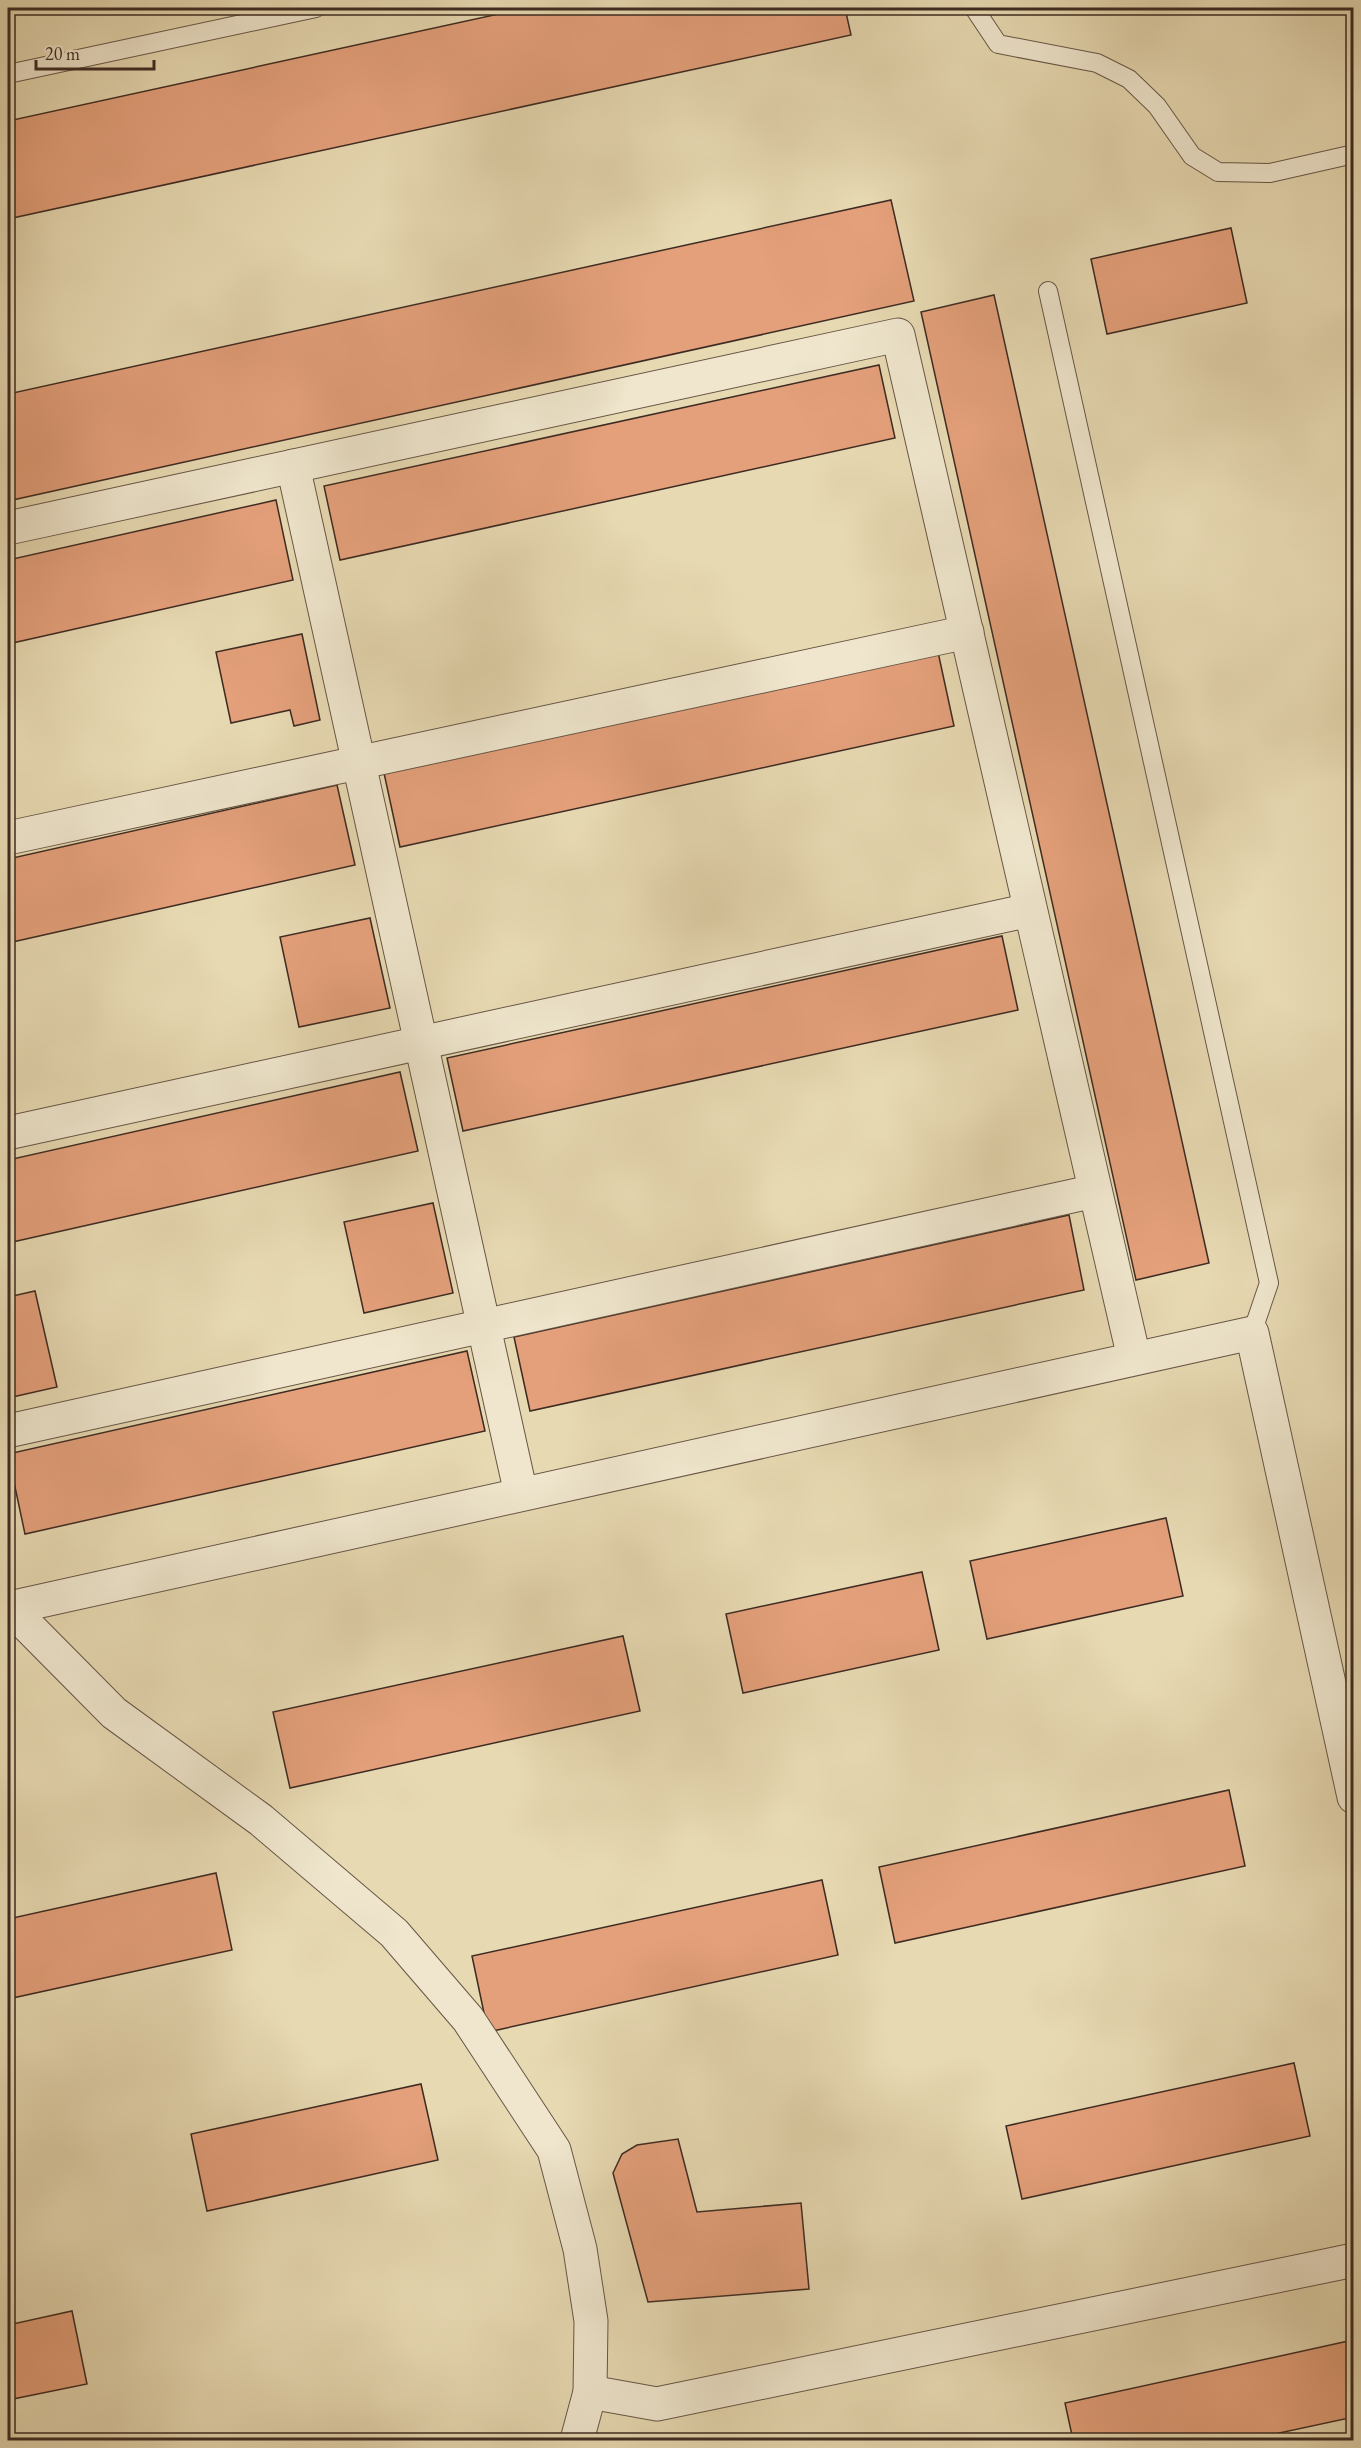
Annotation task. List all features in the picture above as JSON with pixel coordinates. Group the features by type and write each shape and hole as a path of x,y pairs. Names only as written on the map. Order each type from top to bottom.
{"street":[{"path":"8,528 898,335 1134,1358"},
{"path":"292,466 521,1494"},
{"path":"8,838 967,632"},
{"path":"8,1133 1030,910"},
{"path":"8,1431 1095,1191"},
{"path":"8,1607 1252,1333 1353,1797"},
{"path":"8,1607 114,1713 261,1820 394,1933 468,2019 554,2151 580,2249 591,2321 590,2392 577,2440"},
{"path":"590,2392 657,2404 1353,2260"}],"lane":[{"path":"8,74 316,8"},
{"path":"974,8 998,44 1097,63 1129,79 1157,106 1192,156 1218,172 1270,173 1353,154"},
{"path":"1048,291 1269,1283 1252,1333"}],"building":[{"path":"526,8 845,8 851,35 8,219 8,121"},
{"path":"891,200 914,301 8,501 8,394"},
{"path":"1231,228 1247,303 1107,334 1091,259"},
{"path":"994,295 1209,1263 1136,1280 921,312"},
{"path":"879,365 895,438 340,560 324,486"},
{"path":"276,500 293,580 8,644 8,560"},
{"path":"302,634 320,720 294,726 290,710 231,723 216,652"},
{"path":"938,652 954,726 400,847 384,773"},
{"path":"337,785 355,865 8,943 8,859"},
{"path":"370,918 390,1008 299,1027 280,937"},
{"path":"1002,936 1018,1010 463,1131 447,1058"},
{"path":"400,1072 418,1151 8,1243 8,1160"},
{"path":"433,1203 453,1293 364,1313 344,1222"},
{"path":"1069,1215 1084,1290 530,1411 514,1337"},
{"path":"35,1291 57,1387 8,1398 8,1297"},
{"path":"467,1351 485,1431 25,1534 8,1454"},
{"path":"1166,1518 1183,1596 987,1639 970,1561"},
{"path":"922,1572 939,1650 743,1693 726,1614"},
{"path":"623,1636 640,1711 290,1788 273,1712"},
{"path":"1229,1790 1245,1866 895,1943 879,1867"},
{"path":"216,1873 232,1950 8,1999 8,1919"},
{"path":"822,1880 838,1955 488,2032 472,1956"},
{"path":"1294,2063 1310,2136 1022,2199 1006,2126"},
{"path":"421,2084 438,2160 207,2211 191,2134"},
{"path":"678,2139 697,2212 801,2203 809,2289 648,2302 613,2173 622,2154 637,2145"},
{"path":"72,2311 87,2384 8,2400 8,2325"},
{"path":"1353,2340 1354,2417 1247,2440 1073,2440 1065,2403"}]}
